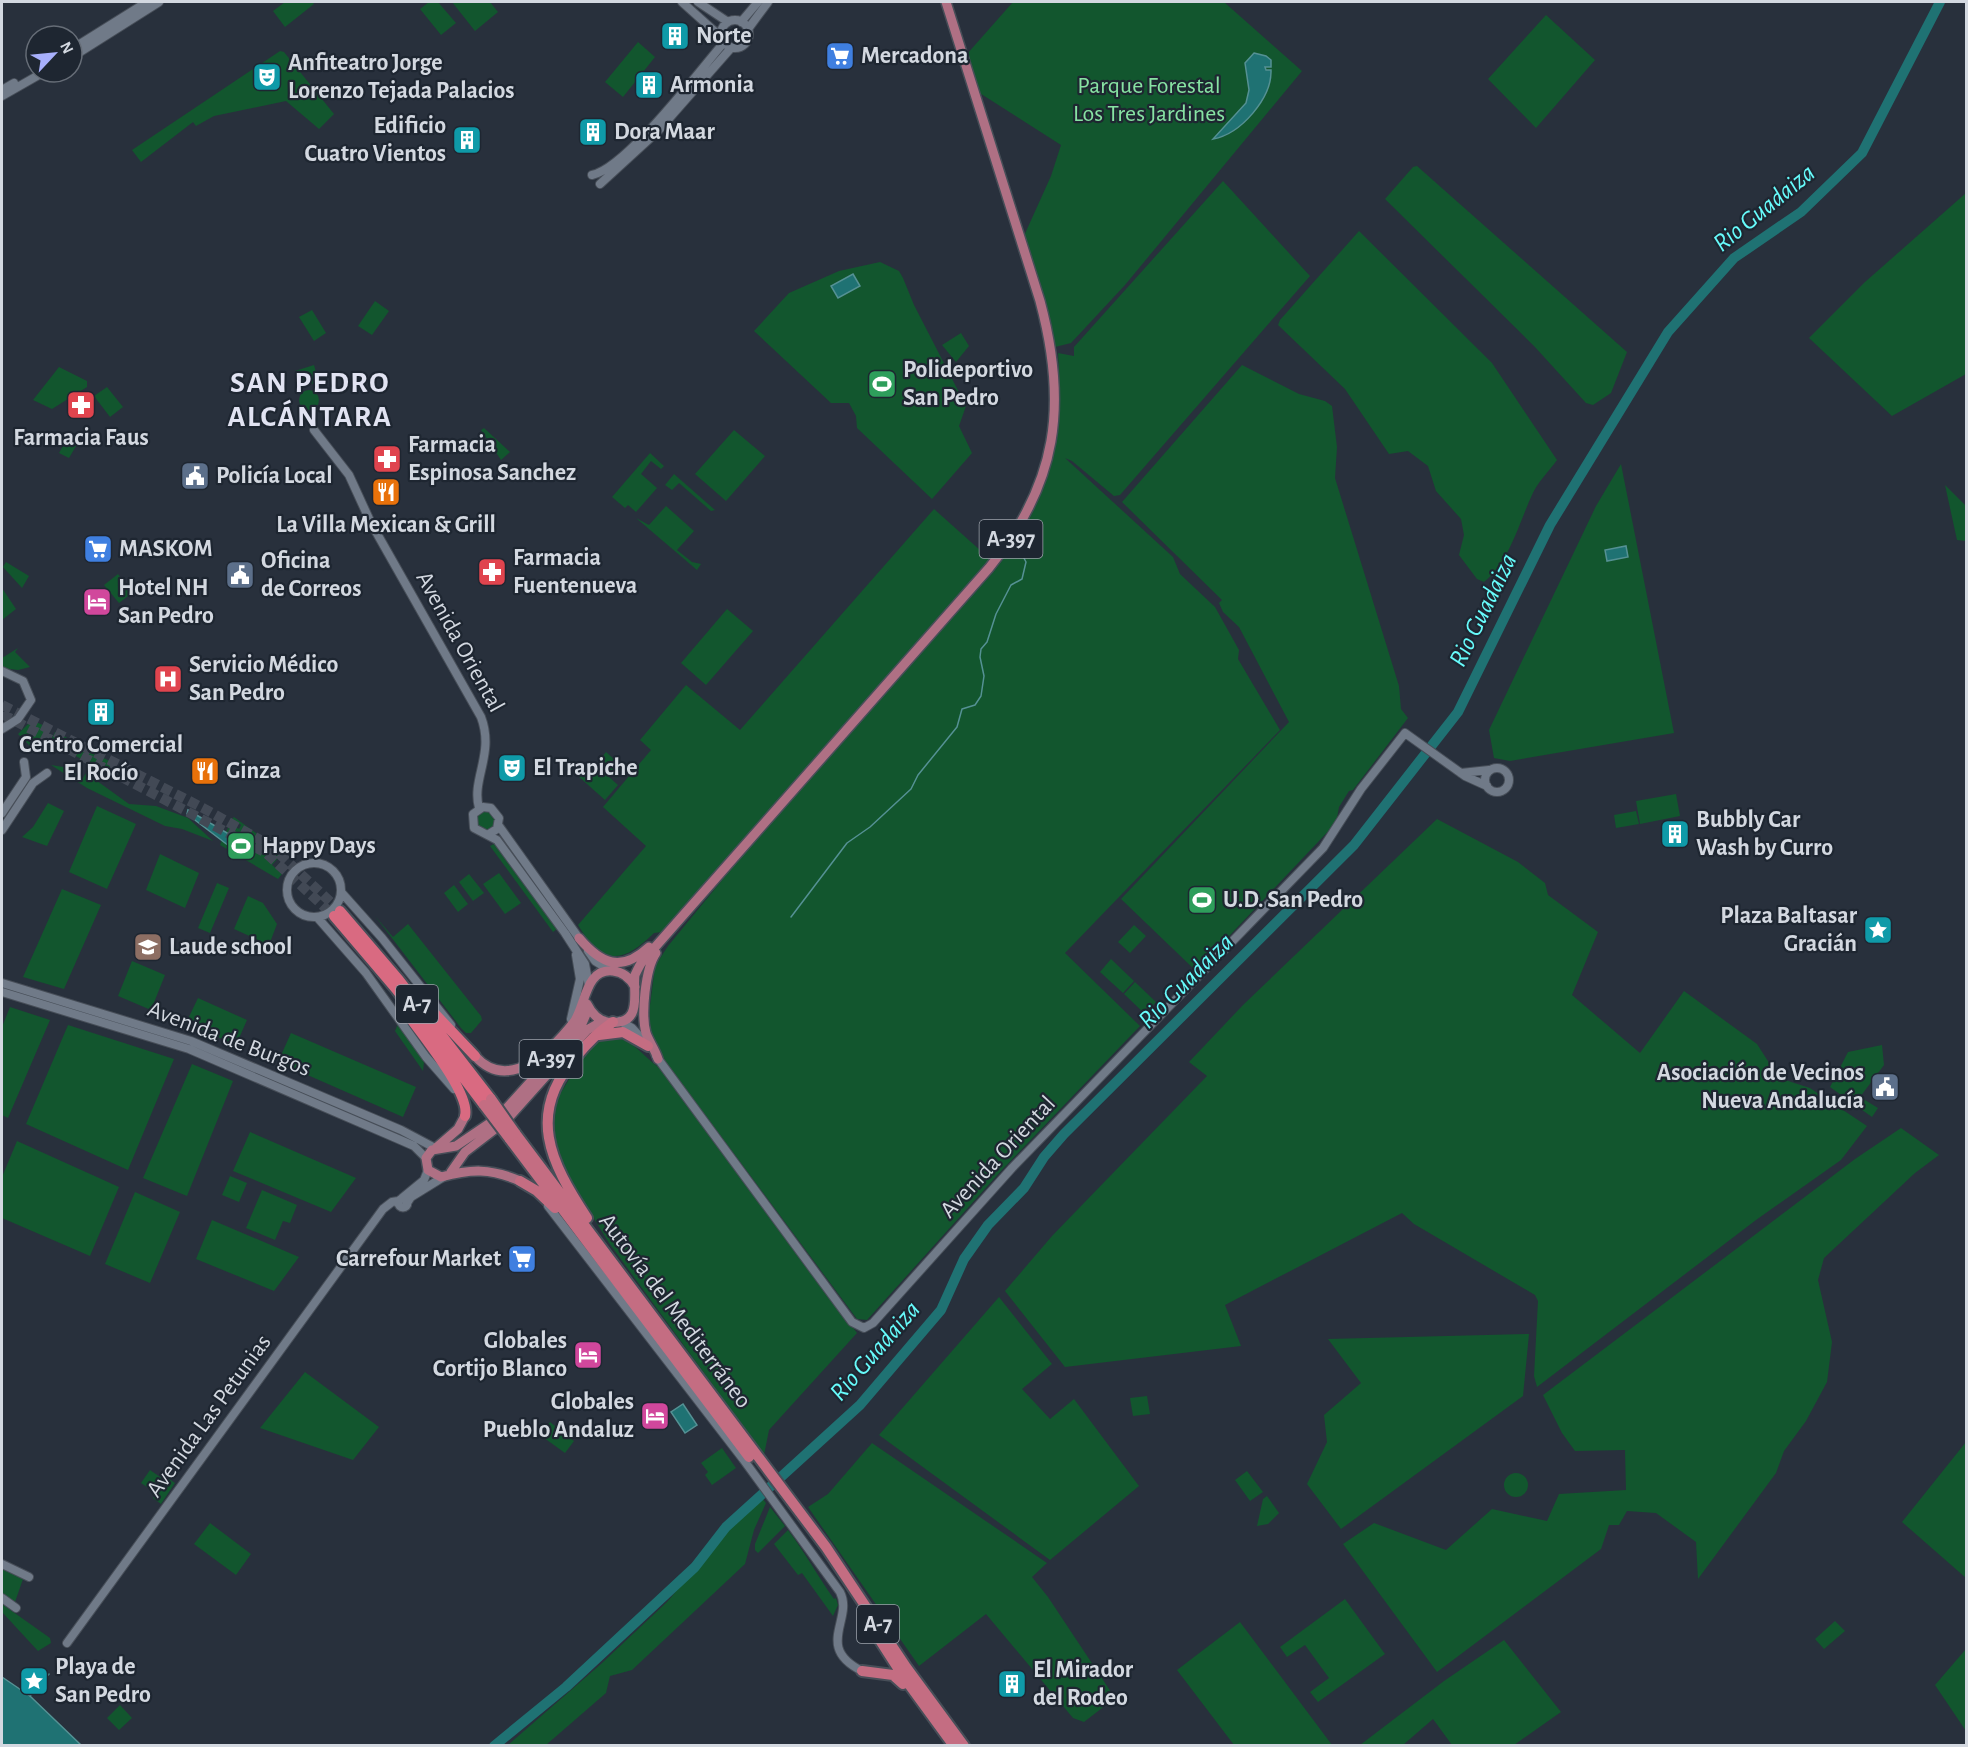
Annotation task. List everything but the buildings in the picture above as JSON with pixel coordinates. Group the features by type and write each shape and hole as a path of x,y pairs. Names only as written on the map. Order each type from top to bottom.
{"highway":[{"name":"Autovía del Mediterráneo","path":"488,1102 337,914 381,958 488,1102 587,1242 845,1586 954,1746"},
{"path":"370,957 378,974 458,1088 465,1102 465,1116"},
{"path":"381,958 396,969 472,1052"},
{"path":"612,1021 593,1037 557,1080 547,1113 547,1132 564,1179 613,1262"},
{"path":"593,1037 609,1032 623,1032 648,1046"},
{"name":"Autovía del Mediterráneo","path":"512,1135 613,1262 748,1454"},
{"path":"520,1181 544,1198 587,1242"},
{"name":"Autovía del Mediterráneo","path":"788,1508 826,1547 906,1667 964,1746"},
{"path":"862,1671 895,1676 916,1702 928,1711"}],"main road":[{"name":"A-397","path":"642,962 596,976 587,995 585,1019 507,1113 587,1030 633,1011 637,997 635,975 642,962 1001,553 1023,518 1046,467 1053,433 1056,398 1052,351 1040,302 946,2"},
{"path":"577,943 595,956 614,963 636,957 661,940"},
{"path":"658,1059 645,1021 648,968 661,940"},
{"path":"615,971 630,978 636,988"},
{"name":"A-397","path":"587,995 591,1011 612,1021"},
{"path":"472,1052 492,1068 514,1071 532,1063 575,1021 587,995"},
{"path":"465,1116 458,1129 426,1158 428,1170 434,1175 450,1171 489,1172 520,1181"},
{"path":"436,1148 447,1149 462,1144 493,1126 465,1152 450,1171"},
{"path":"447,1149 454,1156 450,1171"}],"street":[{"path":"84,42 147,2"},
{"path":"84,49 159,2"},
{"path":"682,2 731,48"},
{"path":"698,2 728,22 741,22 748,29"},
{"path":"741,22 758,2"},
{"path":"600,184 658,131 731,48 744,44 748,39 748,29 768,2"},
{"path":"592,175 604,170 653,127 721,46 722,30 728,22"},
{"path":"2,90 24,78"},
{"path":"2,96 24,83"},
{"name":"Avenida Oriental","path":"314,430 349,475 360,504 481,717 486,732 486,754 478,796 479,808 473,814 472,825 479,833 489,834 497,840 577,943 596,961 615,971"},
{"path":"2,671 23,681 31,700 21,716 2,729"},
{"name":"Avenida Oriental","path":"633,1011 640,1035 852,1322 860,1328 869,1326 1012,1168 1323,848 1362,789 1405,733 1461,773"},
{"path":"2,813 26,777 24,762"},
{"path":"1487,786 1485,777 1491,770"},
{"path":"1503,770 1508,777 1508,783 1499,791 1461,773 1503,770"},
{"path":"2,830 33,783 47,772"},
{"path":"479,808 487,807 495,810 499,818 498,826 577,943 580,971 576,1006 561,1036"},
{"path":"489,834 498,826"},
{"path":"309,863 326,866 337,877 340,892 336,906 317,917 302,915 290,902 287,884 293,872 309,863"},
{"path":"340,892 420,984 472,1052"},
{"path":"317,917 366,973 431,1062 456,1092 465,1116"},
{"name":"Avenida Oriental","path":"577,943 588,969 587,995"},
{"name":"Avenida de Burgos","path":"2,983 191,1041 401,1130 436,1148"},
{"name":"Avenida de Burgos","path":"2,992 189,1049 398,1138 414,1146 426,1158"},
{"name":"Avenida Oriental","path":"612,1021 640,1035"},
{"name":"Avenida Las Petunias","path":"402,1202 423,1180 428,1170"},
{"name":"Avenida Las Petunias","path":"67,1643 382,1212 390,1203 402,1202 450,1171"},
{"path":"520,1181 552,1210 748,1454"},
{"path":"788,1508 842,1595 843,1609 837,1641 845,1658 862,1671"},
{"path":"2,1564 29,1577"},
{"path":"2,1598 16,1608"}],"green space":[{"path":"285,2 312,2 314,4 285,27 273,11"},
{"path":"429,2 438,2 456,23 441,35 420,9"},
{"path":"452,2 490,2 498,12 475,31"},
{"name":"Parque Forestal Los Tres Jardines","path":"1013,2 1224,2 1302,71 1125,285 1071,343 1055,347 1023,238 1051,176 1061,145 978,92 967,54"},
{"path":"1546,15 1595,60 1536,128 1488,79"},
{"path":"638,42 655,57 623,97 605,82"},
{"path":"280,51 284,52 334,114 319,129 286,101 214,116 196,126 193,122 141,162 132,150"},
{"path":"1417,166 1627,352 1611,393 1593,405 1586,403 1534,346 1385,199 1413,167"},
{"path":"1223,181 1310,276 1120,495 1114,496 1072,461 1065,458 1173,557 1180,574 1215,607 1239,650 1238,659 1280,730 1065,953 1140,1026 1001,1171 867,1320 857,1319 662,1057 651,1034 649,1013 655,966 668,946 746,851 995,570 1029,518 1050,469 1059,416 1058,353 1074,356 1074,347"},
{"path":"1966,193 1966,374 1892,416 1809,338 1865,282"},
{"path":"1359,231 1492,363 1557,460 1534,491 1507,554 1493,574 1484,582 1477,579 1459,555 1464,535 1461,519 1436,491 1428,466 1408,451 1389,454 1345,389 1278,325"},
{"name":"Polideportivo San Pedro","path":"880,262 899,271 966,406 959,426 972,453 932,499 857,428 856,416 849,403 831,403 754,331 789,293 839,271"},
{"path":"375,301 389,311 372,335 358,326"},
{"path":"312,310 326,333 314,341 299,317"},
{"path":"961,333 969,346 956,362 942,345"},
{"path":"314,365 320,386 306,382 295,371"},
{"path":"1242,365 1299,394 1325,401 1332,406 1337,447 1335,478 1399,686 1401,709 1408,718 1353,790 1349,791 1339,807 1336,823 1196,971 1121,899 1289,722 1239,627 1223,612 1219,603 1222,600 1122,502"},
{"path":"59,367 87,381 87,387 52,409 33,400"},
{"path":"107,387 123,407 110,417 94,396"},
{"path":"305,390 313,390 319,396 319,404 313,410 305,410 299,404 299,396"},
{"path":"484,428 510,452 501,460 481,430"},
{"path":"734,430 765,456 726,501 695,474"},
{"path":"69,435 79,441 69,458 59,453"},
{"path":"650,453 664,466 661,469 651,461 641,474 657,488 636,512 628,505 625,508 612,497"},
{"path":"1621,464 1674,733 1510,761 1494,758 1489,730 1596,506"},
{"path":"674,474 715,510 711,511 679,483 672,490 665,485"},
{"path":"1945,485 1966,506 1966,541 1957,540"},
{"path":"666,506 694,531 677,550 692,562 701,564 697,570 636,518 649,525"},
{"path":"934,509 990,559 662,932 654,933 632,951 623,955 604,954 596,948 578,925 646,846 603,807 651,750 640,740 686,685 740,730"},
{"path":"6,562 29,576 22,588 3,567"},
{"path":"118,574 132,593 119,603 104,585"},
{"path":"2,588 16,609 2,620"},
{"path":"727,609 753,631 706,685 681,663"},
{"path":"18,648 15,652 30,667 18,670 2,668 2,658"},
{"path":"32,720 51,729 35,751 18,734"},
{"path":"55,732 74,741 69,752 50,742"},
{"path":"79,745 117,765 112,776 74,755"},
{"path":"606,752 624,768 616,778 598,762"},
{"path":"591,761 618,785 605,800 578,776"},
{"path":"51,765 63,767 83,778 86,773 129,804 156,806 188,818 213,841 182,829 165,826 87,788"},
{"path":"1676,794 1680,816 1640,824 1636,801"},
{"path":"48,803 64,811 47,846 22,837 33,827"},
{"path":"97,806 136,824 107,889 69,872"},
{"path":"486,811 493,814 496,821 493,828 486,831 479,828 476,821 479,814"},
{"path":"1636,811 1639,824 1616,828 1614,815"},
{"path":"234,817 281,851 286,849 272,865 282,874 278,879 220,845 222,840 229,846 234,838 226,832 230,824 239,829 241,825 232,819"},
{"path":"1437,819 1518,862 1545,883 1548,895 1598,932 1572,995 1640,1053 1684,991 1757,1044 1775,1072 1785,1080 1810,1088 1867,1126 1841,1160 1756,1220 1537,1387 1534,1376 1538,1301 1535,1295 1414,1224 1402,1213 1225,1305 1241,1346 1065,1367 1005,1291 1052,1236 1207,1076 1189,1062 1243,1005"},
{"path":"494,844 557,929 553,932 490,846"},
{"path":"160,854 199,873 185,908 146,890"},
{"path":"499,873 521,903 505,914 483,884"},
{"path":"469,874 484,893 473,901 459,882"},
{"path":"217,883 229,888 210,933 198,928"},
{"path":"454,885 468,904 458,912 444,893"},
{"path":"62,889 101,905 64,989 23,977"},
{"path":"248,896 263,903 277,924 269,945 234,929"},
{"path":"375,916 393,937 408,924 481,1016 482,1020 471,1033 466,1033 461,1028"},
{"path":"1134,925 1146,936 1130,953 1118,942"},
{"path":"1111,959 1134,981 1123,993 1100,972"},
{"path":"132,961 165,975 151,1010 118,996"},
{"path":"1135,982 1156,1002 1145,1014 1124,994"},
{"path":"198,998 247,1020 236,1045 186,1023"},
{"path":"10,1007 50,1020 8,1118 2,1115 2,1027"},
{"path":"398,1024 424,1062 423,1071 395,1031"},
{"path":"68,1025 174,1059 128,1170 26,1124"},
{"path":"291,1033 416,1087 403,1117 278,1062"},
{"path":"615,1036 634,1046 660,1068 857,1333 769,1430 764,1455 609,1243 565,1172 552,1135 555,1102 579,1063 599,1040"},
{"path":"1882,1045 1884,1065 1860,1097 1878,1108 1872,1117 1830,1087 1848,1052"},
{"path":"192,1064 233,1081 187,1196 143,1178"},
{"path":"1901,1128 1939,1155 1915,1173 1824,1258 1818,1280 1832,1342 1827,1382 1806,1421 1784,1451 1776,1473 1698,1579 1696,1542 1656,1513 1627,1511 1619,1525 1609,1525 1601,1549 1437,1672 1343,1544 1374,1523 1446,1550 1492,1509 1547,1521 1559,1494 1626,1490 1625,1450 1575,1451 1562,1433 1543,1395 1855,1159"},
{"path":"250,1132 356,1178 331,1212 233,1171"},
{"path":"17,1141 119,1187 90,1256 2,1218 2,1177"},
{"path":"230,1176 247,1183 239,1202 222,1195"},
{"path":"262,1190 297,1205 290,1223 283,1221 275,1240 246,1228"},
{"path":"135,1192 180,1212 150,1283 105,1264"},
{"path":"212,1220 299,1257 274,1291 196,1259"},
{"path":"999,1297 1052,1364 1022,1389 1050,1419 1074,1399 1139,1486 1050,1560 879,1435"},
{"path":"1529,1334 1523,1396 1341,1529 1307,1484 1327,1442 1324,1415 1361,1383 1328,1339"},
{"path":"305,1372 379,1427 353,1460 260,1428"},
{"path":"1147,1396 1150,1414 1133,1416 1130,1398"},
{"path":"550,1422 574,1441 565,1453 540,1435"},
{"path":"1966,1442 1966,1578 1902,1522"},
{"path":"872,1443 1047,1563 1032,1577 1048,1597 1115,1698 1084,1722 1073,1718 986,1614 919,1666 808,1507 828,1494"},
{"path":"722,1448 736,1468 712,1485 705,1475 708,1472 701,1463"},
{"path":"150,1470 163,1479 165,1476 175,1483 161,1504 153,1498 156,1493 141,1483"},
{"path":"1247,1471 1263,1492 1250,1501 1235,1480"},
{"path":"1511,1473 1521,1473 1528,1480 1528,1490 1521,1497 1511,1497 1504,1490 1504,1480"},
{"path":"1267,1496 1279,1513 1268,1524 1257,1526 1263,1499"},
{"path":"762,1498 766,1503 754,1530 745,1564 632,1670 610,1676 606,1693 546,1745 508,1745 601,1664 667,1602 732,1525"},
{"path":"770,1507 785,1526 758,1553 755,1550 755,1544"},
{"path":"210,1523 251,1554 236,1575 194,1544"},
{"path":"788,1530 834,1599 836,1598 838,1605 833,1616 802,1573 798,1575 774,1544"},
{"path":"2,1567 23,1579 15,1602 2,1594"},
{"path":"1345,1599 1385,1654 1318,1702 1310,1692 1329,1678 1305,1645 1287,1657 1280,1647"},
{"path":"2,1604 50,1638 51,1643 38,1651 2,1612"},
{"path":"1835,1621 1845,1631 1824,1649 1815,1639"},
{"path":"1240,1622 1332,1745 1234,1745 1177,1670"},
{"path":"1504,1640 1561,1712 1514,1745 1452,1745 1433,1719 1403,1745 1360,1745 1444,1681"},
{"path":"1966,1649 1966,1731 1935,1685"},
{"path":"120,1705 132,1718 119,1730 107,1718"}],"shaded area":[{"path":"1254,53 1271,60 1271,67 1265,67 1266,70 1271,70 1266,92 1253,113 1244,122 1224,136 1213,139 1246,103 1249,90 1245,63"},
{"path":"853,274 860,286 838,298 831,286"},
{"path":"1626,546 1628,557 1607,561 1605,550"},
{"path":"188,810 234,837 229,846 187,814"},
{"path":"683,1404 697,1425 685,1433 671,1412"},
{"path":"2,1677 30,1696 81,1745 2,1745"}],"waterway":[{"name":"Rio Guadaiza","path":"494,1746 566,1687 695,1567 726,1527 860,1405 941,1310 964,1259 988,1225 1024,1188 1044,1157 1064,1134 1354,845 1458,712 1550,525 1668,332 1734,258 1801,212 1862,153 1940,2"},
{"path":"791,917 847,843 870,827 911,789 918,775 957,727 962,709 975,705 981,696 984,676 980,657 981,649 987,642 996,614 1011,585 1022,579 1026,562 1017,545"},
{"path":"30,1696 49,1674"}],"tunnel":[{"path":"2,705 203,808 271,846 340,911"},
{"path":"2,714 266,853 334,916"}],"place":[{"name":"Norte","path":"675,36"},
{"name":"Mercadona","path":"840,56"},
{"name":"Anfiteatro Jorge Lorenzo Tejada Palacios","path":"267,77"},
{"name":"Armonia","path":"649,85"},
{"name":"Dora Maar","path":"593,132"},
{"name":"Edificio Cuatro Vientos","path":"467,140"},
{"name":"Polideportivo San Pedro","path":"882,384"},
{"name":"Farmacia Faus","path":"81,405"},
{"name":"Farmacia Espinosa Sanchez","path":"387,459"},
{"name":"Policía Local","path":"195,476"},
{"name":"La Villa Mexican & Grill","path":"386,492"},
{"name":"MASKOM","path":"98,549"},
{"name":"Farmacia Fuentenueva","path":"492,572"},
{"name":"Oficina de Correos","path":"240,575"},
{"name":"Hotel NH San Pedro","path":"97,602"},
{"name":"Servicio Médico San Pedro","path":"168,679"},
{"name":"Centro Comercial El Rocío","path":"101,712"},
{"name":"El Trapiche","path":"512,768"},
{"name":"Ginza","path":"205,771"},
{"name":"Bubbly Car Wash by Curro","path":"1675,834"},
{"name":"Happy Days","path":"241,846"},
{"name":"U.D. San Pedro","path":"1202,900"},
{"name":"Plaza Baltasar Gracián","path":"1878,930"},
{"name":"Laude school","path":"148,947"},
{"name":"Asociación de Vecinos Nueva Andalucía","path":"1885,1087"},
{"name":"Carrefour Market","path":"522,1259"},
{"name":"Globales Cortijo Blanco","path":"588,1355"},
{"name":"Globales Pueblo Andaluz","path":"655,1416"},
{"name":"Playa de San Pedro","path":"34,1681"},
{"name":"El Mirador del Rodeo","path":"1012,1684"}],"district":[{"name":"SAN PEDRO ALCÁNTARA","path":"310,400"}]}
